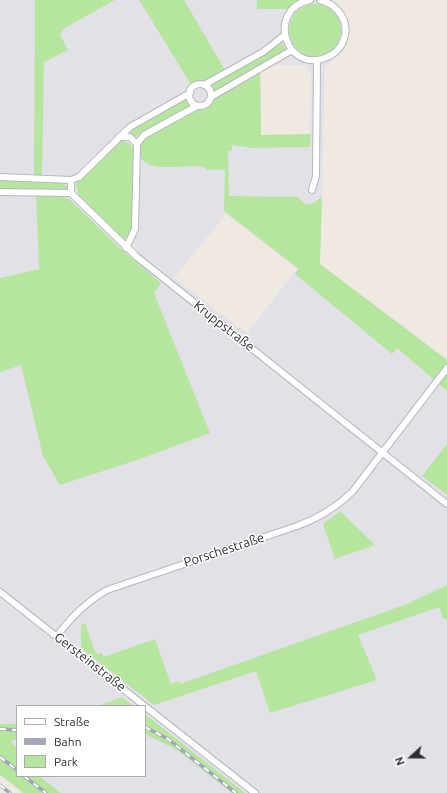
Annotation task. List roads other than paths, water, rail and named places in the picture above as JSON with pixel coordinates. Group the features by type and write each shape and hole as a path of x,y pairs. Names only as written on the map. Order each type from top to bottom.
{"street":[{"path":"308,0 297,5 290,13 285,24 285,35 292,50 306,59 317,60 328,58 337,51 343,41 345,30 340,13 332,5 321,0"},
{"path":"0,177 71,180 79,176 130,127 190,93 194,86 204,85 263,52 285,35"},
{"path":"126,248 135,229 137,144 144,135 197,106 206,105 211,97 292,50"},
{"path":"312,190 316,176 317,60"},
{"path":"204,85 209,89 211,97"},
{"path":"190,93 191,101 197,106"},
{"path":"119,137 130,138 137,144"},
{"path":"0,192 72,193 71,180"},
{"name":"Kruppstraße","path":"72,193 126,248 447,504"},
{"path":"382,453 447,368"},
{"name":"Porschestraße","path":"57,636 73,615 90,599 107,590 297,526 327,514 353,491 382,453"},
{"name":"Gersteinstraße","path":"0,592 144,705"},
{"name":"Gersteinstraße","path":"146,707 255,793"}],"railway":[{"path":"146,728 168,739 236,793"},
{"path":"0,729 16,730"},
{"path":"0,757 16,769"},
{"path":"25,777 46,793"},
{"path":"0,785 10,793"}]}
